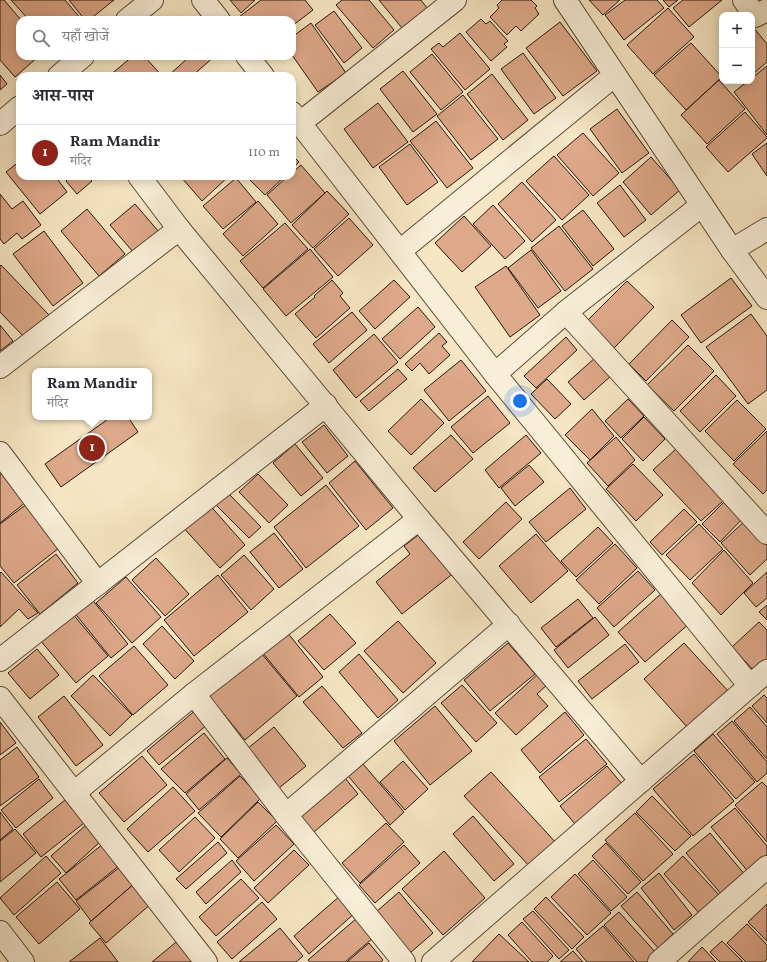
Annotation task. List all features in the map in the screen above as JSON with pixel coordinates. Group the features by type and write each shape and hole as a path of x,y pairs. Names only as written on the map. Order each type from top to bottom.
{"street":[{"path":"132,16 152,0"},
{"path":"203,0 216,16"},
{"path":"455,0 296,118 495,374 750,686"},
{"path":"565,0 732,250 767,298"},
{"path":"744,0 755,16 767,10"},
{"path":"64,72 78,60"},
{"path":"250,60 260,72"},
{"path":"400,250 615,75"},
{"path":"0,124 16,110"},
{"path":"142,180 179,229 420,519 641,781"},
{"path":"495,374 566,312 702,205"},
{"path":"0,367 179,229"},
{"path":"732,250 767,229"},
{"path":"566,312 767,534"},
{"path":"0,660 326,405"},
{"path":"0,453 98,584"},
{"path":"74,794 194,694 420,519"},
{"path":"286,815 509,624"},
{"path":"433,962 767,671"},
{"path":"194,694 286,815 404,962"},
{"path":"0,698 206,962"},
{"path":"660,962 767,867"},
{"path":"0,932 23,962"}],"building":[{"path":"0,0 4,0 18,16 16,16 16,60 34,60 21,72 16,72 15,77 0,60"},
{"path":"11,0 65,0 79,16 25,16"},
{"path":"69,0 114,0 94,16 82,16"},
{"path":"230,0 255,0 241,13"},
{"path":"261,0 305,0 313,10 296,23 296,16 240,16"},
{"path":"342,0 369,0 394,30 373,48 336,5"},
{"path":"379,0 421,0 427,8 402,28"},
{"path":"502,0 531,0 537,6 535,8 539,14 521,31 516,26 507,35 490,17 499,8 497,5"},
{"path":"589,0 620,0 603,15"},
{"path":"625,0 657,0 664,8 624,40 605,15"},
{"path":"663,0 678,0 669,7"},
{"path":"683,0 722,0 689,27 673,8"},
{"path":"668,8 694,37 653,74 627,45"},
{"path":"334,11 362,48 344,63 315,25"},
{"path":"481,19 486,24 490,21 508,41 504,44 507,47 491,61 466,32"},
{"path":"560,22 597,71 563,96 526,48"},
{"path":"311,23 346,73 318,92 296,60 296,34"},
{"path":"755,29 767,44 767,62 755,72"},
{"path":"460,33 490,69 465,90 431,49 439,43 443,47"},
{"path":"691,43 719,74 719,80 686,110 654,75"},
{"path":"523,53 556,98 534,114 501,69"},
{"path":"432,54 463,92 441,110 410,72"},
{"path":"128,60 148,60 158,72 114,72"},
{"path":"186,60 210,60 197,72 172,72"},
{"path":"767,66 767,135 734,92 744,84 755,84 755,76"},
{"path":"403,71 437,114 413,132 380,89"},
{"path":"492,74 528,120 503,140 467,94"},
{"path":"0,75 7,84 0,90"},
{"path":"719,80 719,84 723,84 745,109 707,144 681,115"},
{"path":"463,95 498,139 471,160 437,116"},
{"path":"378,103 408,142 373,168 344,129"},
{"path":"617,109 649,153 622,173 590,129"},
{"path":"745,112 767,138 728,172 706,147"},
{"path":"436,121 473,168 447,188 410,141"},
{"path":"583,133 619,173 593,196 557,155"},
{"path":"767,143 767,176 752,154"},
{"path":"410,144 438,182 407,205 379,167"},
{"path":"554,156 589,195 562,220 526,181"},
{"path":"651,157 680,190 651,215 623,182"},
{"path":"16,164 16,180 58,180 67,192 40,214 6,172"},
{"path":"301,165 325,193 291,223 267,195 284,180 296,180 296,169"},
{"path":"91,180 92,181 77,194 66,181"},
{"path":"184,180 225,180 202,201"},
{"path":"234,180 238,180 256,202 223,229 203,206"},
{"path":"250,180 281,180 265,195"},
{"path":"522,182 556,220 532,242 498,204"},
{"path":"620,185 646,220 624,237 597,203"},
{"path":"327,191 349,214 313,248 292,225"},
{"path":"0,194 12,209 23,201 41,225 22,239 17,233 4,244 0,239"},
{"path":"258,201 278,224 243,256 223,234"},
{"path":"135,204 159,232 134,253 110,225"},
{"path":"493,205 525,241 505,259 473,224"},
{"path":"87,209 125,254 99,276 61,231"},
{"path":"583,210 614,249 593,266 562,226"},
{"path":"464,216 491,246 462,272 435,243"},
{"path":"349,218 373,245 338,276 314,249"},
{"path":"285,223 308,249 263,288 240,261"},
{"path":"559,226 593,269 565,291 531,248"},
{"path":"44,231 83,283 53,306 13,254"},
{"path":"310,249 333,277 286,316 263,289"},
{"path":"531,250 561,291 538,308 508,268"},
{"path":"1,265 49,315 25,338 0,312"},
{"path":"506,266 540,315 510,337 475,287"},
{"path":"731,278 752,306 701,343 681,315"},
{"path":"332,280 343,293 340,296 350,308 316,338 295,314"},
{"path":"394,280 410,297 375,329 359,311"},
{"path":"627,281 654,307 614,348 586,322"},
{"path":"418,307 435,327 400,359 382,339"},
{"path":"352,312 367,330 329,363 313,344"},
{"path":"751,314 767,336 767,390 748,404 706,347"},
{"path":"672,320 689,337 646,381 629,364"},
{"path":"0,325 13,341 0,351"},
{"path":"439,333 447,342 442,346 450,355 429,374 420,363 412,371 405,364"},
{"path":"374,334 398,362 356,398 333,370"},
{"path":"566,337 577,350 536,388 524,376"},
{"path":"688,345 714,371 674,411 647,385"},
{"path":"596,357 612,375 584,400 568,382"},
{"path":"461,360 486,391 449,421 424,390"},
{"path":"398,369 407,379 369,411 360,401"},
{"path":"716,375 736,396 700,432 680,411"},
{"path":"547,379 571,404 555,419 531,394"},
{"path":"488,396 510,423 473,453 451,427"},
{"path":"421,399 444,423 411,455 388,431"},
{"path":"628,399 644,416 621,438 605,421"},
{"path":"737,400 766,429 734,461 705,431"},
{"path":"592,409 614,436 590,460 565,435"},
{"path":"644,417 665,439 643,461 622,439"},
{"path":"107,420 130,420 138,432 61,487 45,464"},
{"path":"324,425 348,456 327,473 302,442"},
{"path":"767,431 767,490 763,494 733,464"},
{"path":"451,435 473,459 435,492 413,468"},
{"path":"526,435 541,453 499,488 485,470"},
{"path":"616,437 635,460 608,486 587,463"},
{"path":"295,444 323,478 301,496 273,463"},
{"path":"676,449 723,501 701,521 653,470"},
{"path":"355,461 393,508 366,530 329,483"},
{"path":"633,464 663,495 636,521 606,489"},
{"path":"529,465 544,482 515,506 501,488"},
{"path":"0,469 26,502 0,523"},
{"path":"258,474 288,505 269,523 239,492"},
{"path":"326,485 359,526 306,568 274,527"},
{"path":"570,488 586,509 546,542 529,522"},
{"path":"228,493 261,527 249,538 216,505"},
{"path":"726,500 744,517 720,542 702,524"},
{"path":"207,502 245,545 220,568 181,525"},
{"path":"506,502 522,519 479,559 463,542"},
{"path":"27,504 59,548 14,583 0,566 0,524"},
{"path":"684,509 697,522 662,555 650,542"},
{"path":"746,520 767,542 767,559 750,575 721,543"},
{"path":"699,524 723,549 690,580 666,555"},
{"path":"598,527 613,543 576,577 561,561"},
{"path":"422,532 455,572 402,614 376,582 410,554 404,546"},
{"path":"274,533 303,569 279,588 250,552"},
{"path":"536,534 568,571 531,603 499,566"},
{"path":"615,544 637,568 599,604 576,580"},
{"path":"724,550 753,583 721,615 692,583"},
{"path":"56,554 78,583 40,614 17,585"},
{"path":"244,555 274,589 251,610 221,575"},
{"path":"156,558 189,594 165,616 132,580"},
{"path":"638,571 655,590 614,627 597,608"},
{"path":"1,572 38,613 28,619 19,609 0,627"},
{"path":"767,572 767,598 756,607 744,593"},
{"path":"218,575 248,612 194,656 164,620"},
{"path":"126,577 161,617 132,643 96,603"},
{"path":"663,592 690,623 645,662 618,632"},
{"path":"90,597 128,644 111,658 73,611"},
{"path":"578,599 593,618 556,647 541,628"},
{"path":"767,605 767,620 759,612"},
{"path":"72,613 108,656 76,683 40,640"},
{"path":"330,614 356,643 324,670 298,641"},
{"path":"595,617 609,635 568,668 554,650"},
{"path":"398,621 436,663 403,693 364,651"},
{"path":"759,622 767,630 767,662 756,673 732,647"},
{"path":"162,626 194,661 175,679 143,644"},
{"path":"287,632 323,677 299,697 262,652"},
{"path":"508,643 535,674 490,711 464,680"},
{"path":"684,643 729,692 688,728 644,679"},
{"path":"625,644 639,662 592,699 578,681"},
{"path":"134,646 168,685 133,715 99,676"},
{"path":"37,649 59,675 30,699 8,673"},
{"path":"261,653 297,696 245,740 209,696"},
{"path":"359,654 398,700 378,718 339,672"},
{"path":"540,672 549,683 537,694 548,706 516,735 495,713"},
{"path":"93,675 132,715 110,736 71,696"},
{"path":"462,685 497,723 476,742 441,703"},
{"path":"322,686 362,733 343,748 303,702"},
{"path":"764,695 767,698 767,723 752,706"},
{"path":"64,696 103,745 76,766 38,717"},
{"path":"435,706 472,751 430,785 394,741"},
{"path":"750,707 767,727 767,759 734,721"},
{"path":"197,709 208,724 159,765 147,751"},
{"path":"565,712 584,735 540,773 521,750"},
{"path":"732,721 767,762 767,773 757,782 717,734"},
{"path":"0,722 16,743 0,755"},
{"path":"274,727 306,766 279,788 247,749"},
{"path":"204,733 225,759 185,793 161,769"},
{"path":"713,734 755,782 736,799 694,751"},
{"path":"586,739 607,764 559,802 539,777"},
{"path":"17,747 39,777 0,806 0,760"},
{"path":"694,754 734,801 693,836 653,789"},
{"path":"142,756 167,785 124,822 99,793"},
{"path":"227,758 241,774 199,810 186,794"},
{"path":"403,761 428,789 405,810 380,782"},
{"path":"363,764 404,812 390,825 348,776"},
{"path":"607,766 627,790 580,830 560,806"},
{"path":"491,772 558,845 532,869 464,796"},
{"path":"240,776 261,798 221,837 198,813"},
{"path":"345,778 358,794 314,832 300,817"},
{"path":"39,779 53,798 16,828 1,810"},
{"path":"762,782 767,787 767,842 735,805"},
{"path":"173,787 195,811 148,852 127,829"},
{"path":"652,796 691,836 675,851 636,812"},
{"path":"65,800 84,823 41,857 23,834"},
{"path":"258,802 277,821 238,858 220,839"},
{"path":"735,808 767,846 767,860 750,874 711,827"},
{"path":"0,812 13,829 0,840"},
{"path":"635,813 673,854 643,881 605,840"},
{"path":"473,816 514,864 494,881 453,834"},
{"path":"195,817 215,838 179,872 159,850"},
{"path":"386,823 404,842 360,883 342,863"},
{"path":"86,825 101,841 66,873 51,856"},
{"path":"276,825 294,844 254,881 236,861"},
{"path":"15,829 36,853 0,882 0,841"},
{"path":"710,833 746,876 723,896 686,853"},
{"path":"218,842 227,853 186,889 176,879"},
{"path":"606,843 641,882 628,894 592,856"},
{"path":"103,844 120,865 76,900 59,879"},
{"path":"404,845 420,863 375,903 359,885"},
{"path":"294,850 309,865 268,903 254,888"},
{"path":"444,851 485,898 443,935 402,889"},
{"path":"46,856 61,873 14,915 0,898"},
{"path":"683,856 720,896 700,914 664,874"},
{"path":"232,860 241,872 206,904 196,892"},
{"path":"593,860 627,897 611,911 578,874"},
{"path":"120,867 134,884 91,921 76,901"},
{"path":"659,873 692,915 674,930 641,888"},
{"path":"575,874 611,913 587,935 551,897"},
{"path":"241,879 259,898 216,936 199,917"},
{"path":"57,882 80,909 39,944 16,917"},
{"path":"135,883 152,903 106,943 89,923"},
{"path":"399,892 433,933 410,953 376,912"},
{"path":"637,892 673,934 658,948 621,906"},
{"path":"341,895 356,912 309,954 294,936"},
{"path":"546,897 584,937 572,949 534,909"},
{"path":"262,902 277,919 232,959 217,942"},
{"path":"767,904 767,941 748,922"},
{"path":"533,911 569,950 559,959 523,919"},
{"path":"619,912 657,954 647,962 637,962 604,925"},
{"path":"357,918 373,938 345,962 310,962 308,960"},
{"path":"522,922 553,956 547,962 532,962 508,935"},
{"path":"747,924 767,945 767,959 764,962 746,962 727,943"},
{"path":"603,926 634,962 587,962 576,949"},
{"path":"280,928 303,956 296,962 239,962"},
{"path":"499,934 529,962 472,962"},
{"path":"100,938 118,962 69,962"},
{"path":"181,938 197,958 192,962 152,962"},
{"path":"722,941 743,962 720,962 710,952"},
{"path":"369,943 383,960 381,962 347,962"},
{"path":"702,947 716,962 688,962"},
{"path":"573,951 583,962 560,962"}],"place":[{"name":"Ram Mandir","path":"92,448"}]}
